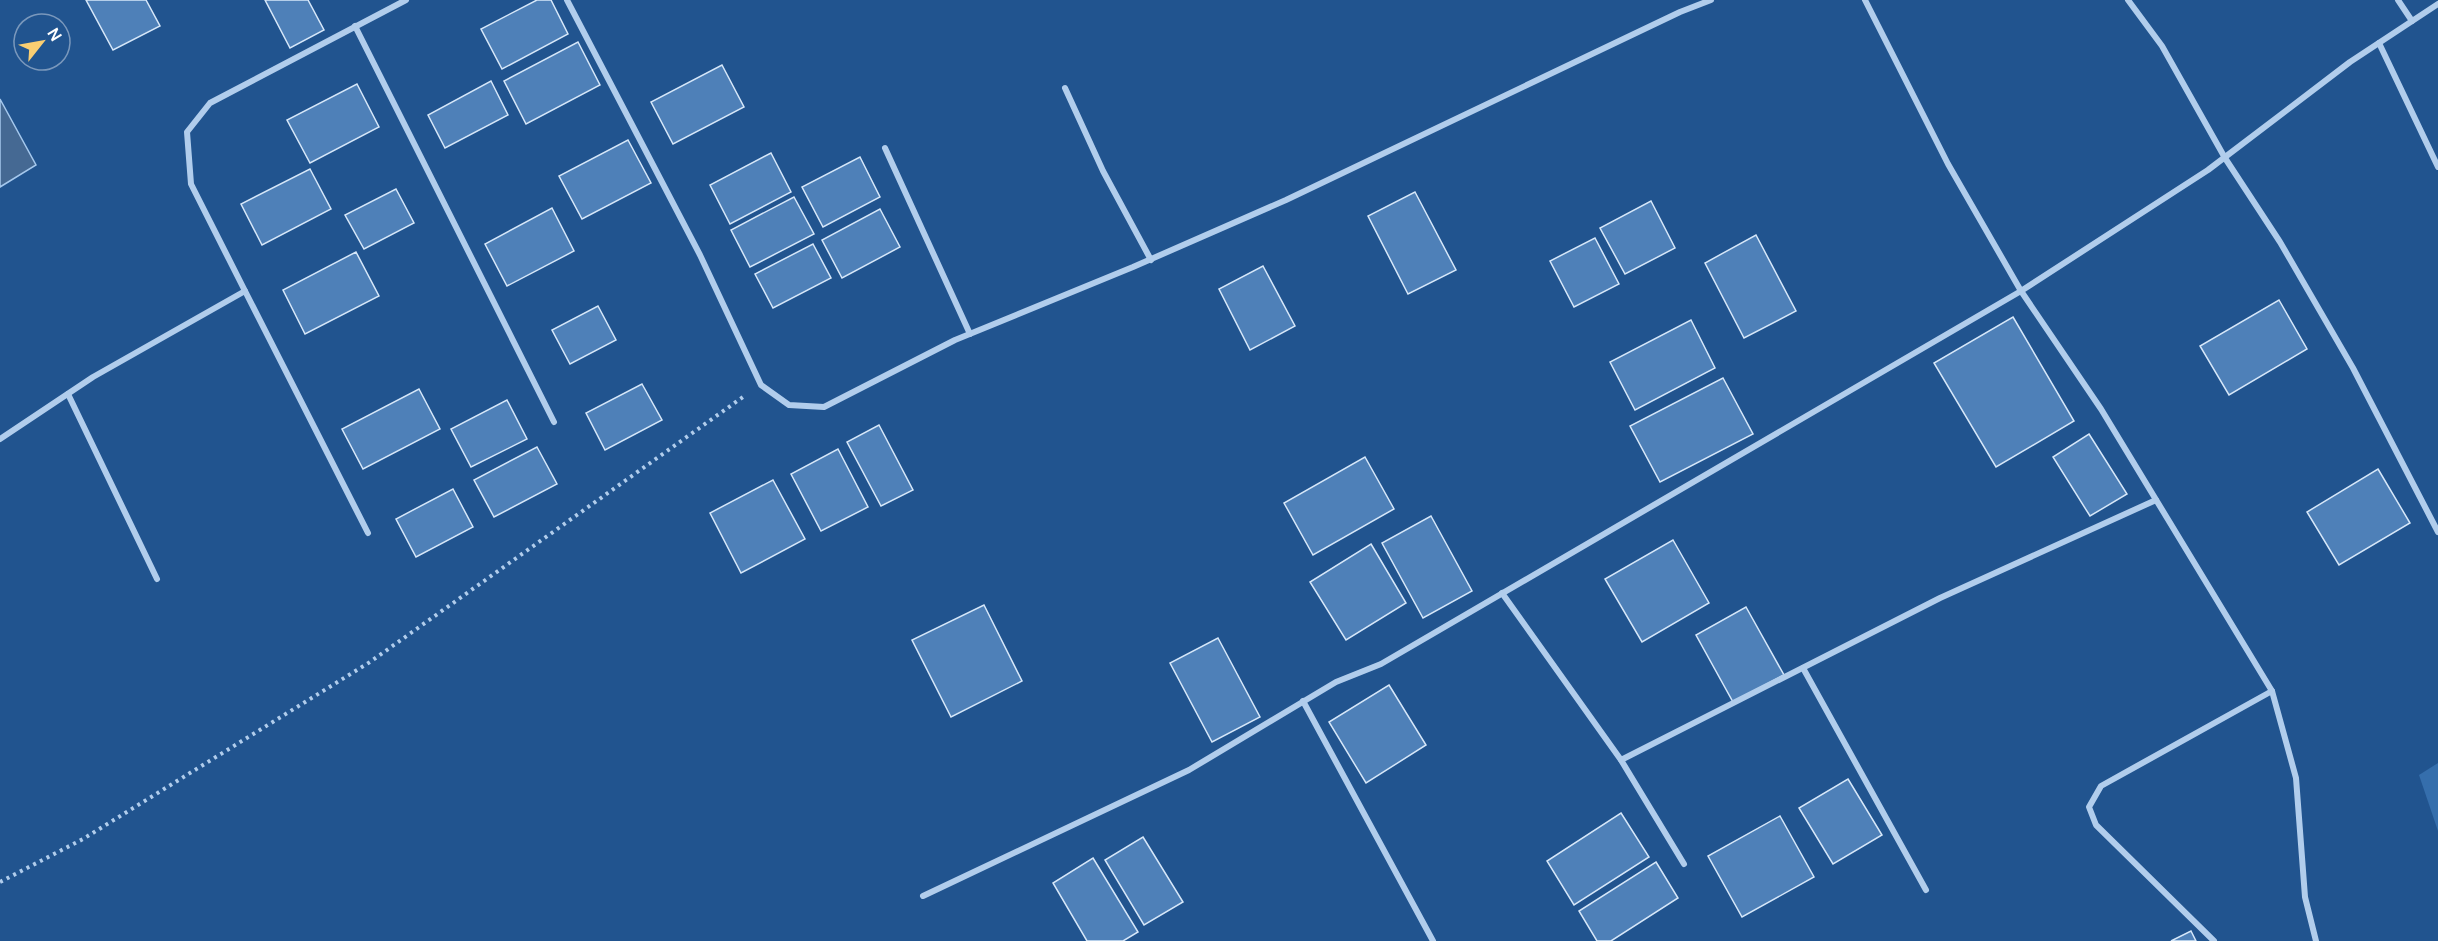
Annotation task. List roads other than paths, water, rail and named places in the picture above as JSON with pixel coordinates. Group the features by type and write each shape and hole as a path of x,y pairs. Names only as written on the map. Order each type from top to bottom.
{"street":[{"path":"368,533 191,184 187,132 210,103 406,0"},
{"path":"567,0 695,245 761,385 789,405 824,408 970,334 1151,260 1286,200 1680,12 1711,0"},
{"path":"1865,0 1948,164 2021,291 2101,409 2272,691 2296,778 2305,897 2316,941"},
{"path":"2128,0 2162,46 2225,158 2280,242 2353,368 2438,532"},
{"path":"2398,0 2412,21"},
{"path":"923,896 1189,770 1336,682 1381,664 2021,291 2225,158 2350,62 2438,4"},
{"path":"355,26 554,422"},
{"path":"2379,43 2438,167"},
{"path":"1065,88 1103,171 1151,260"},
{"path":"885,148 970,334"},
{"path":"0,439 103,372 245,291"},
{"path":"68,394 158,579"},
{"path":"1621,760 1940,598 2156,500"},
{"path":"1502,592 1621,760 1684,864"},
{"path":"1803,668 1926,890"},
{"path":"2214,941 2096,825 2089,807 2101,786 2272,691"},
{"path":"1304,701 1433,941"}]}
